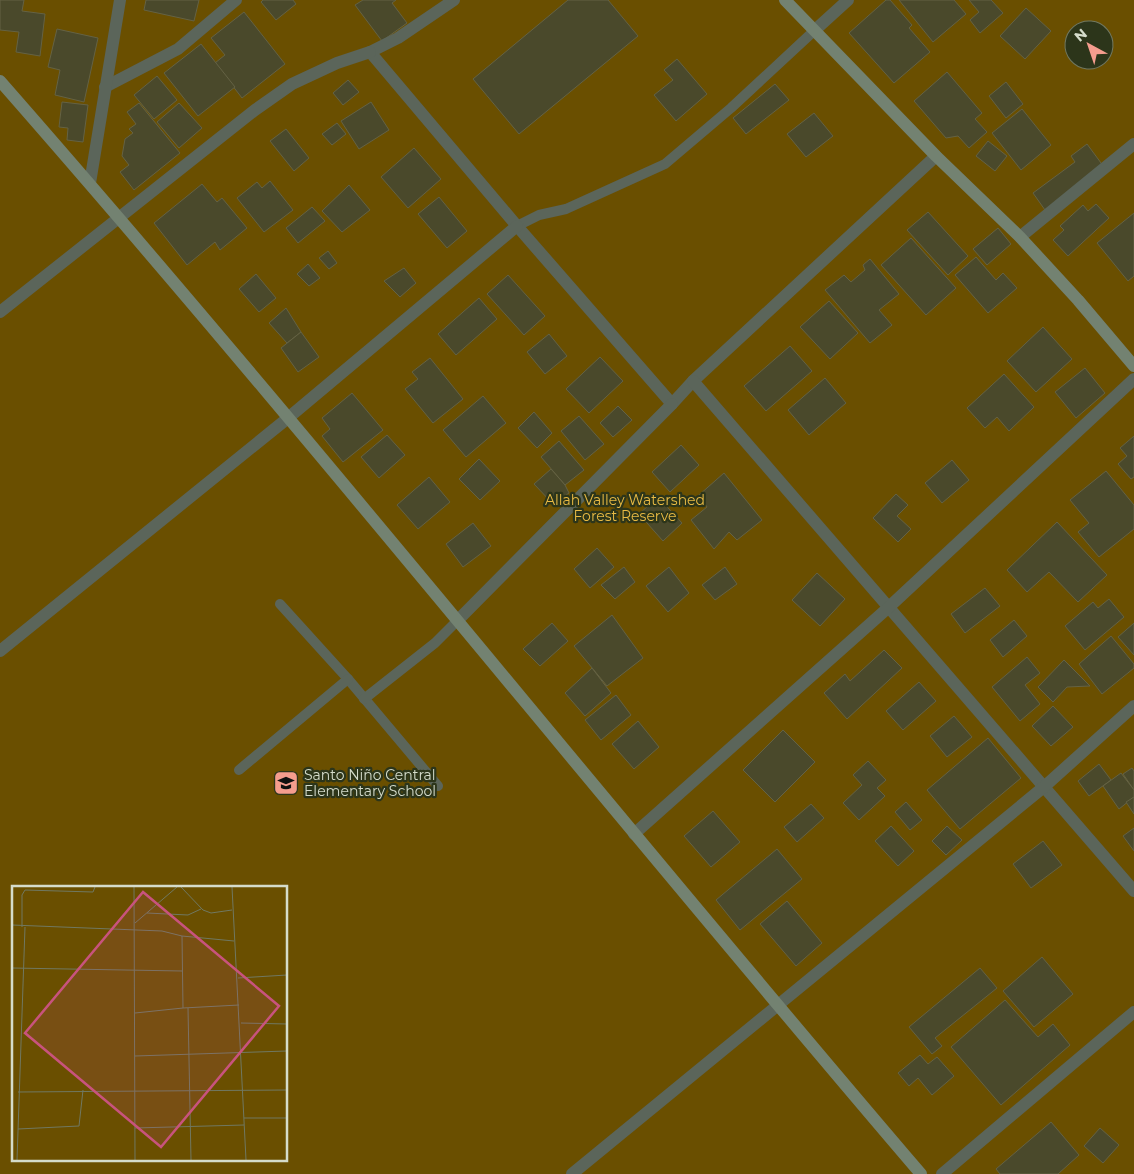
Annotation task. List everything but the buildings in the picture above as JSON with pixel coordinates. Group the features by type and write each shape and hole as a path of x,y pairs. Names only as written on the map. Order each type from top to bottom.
{"main road":[{"path":"785,0 936,156 1020,237 1078,300 1134,366"},
{"path":"0,81 90,183 458,620 778,1006 921,1174"}],"street":[{"path":"90,183 120,0"},
{"path":"105,87 178,49 236,0"},
{"path":"0,312 255,110 292,84 336,63 370,52 418,26 454,0"},
{"path":"815,30 848,0"},
{"path":"370,52 517,226 672,404"},
{"path":"1020,237 1134,144"},
{"path":"458,620 693,381 936,156"},
{"path":"0,651 288,418 517,226"},
{"path":"634,834 889,607 1134,379"},
{"path":"693,381 1134,891"},
{"path":"572,1174 1044,786 1134,706"},
{"path":"942,1174 1134,1012"}],"lane":[{"path":"517,226 539,215 566,209 665,164 732,108 815,30"},
{"path":"280,604 348,679 438,786"},
{"path":"364,699 435,643 458,620"},
{"path":"239,770 348,679"}],"green space":[{"name":"Allah Valley Watershed Forest Reserve","path":"0,0 1134,0 1134,1174 0,1174"}],"place":[{"name":"Santo Niño Central Elementary School","path":"286,783"}]}
